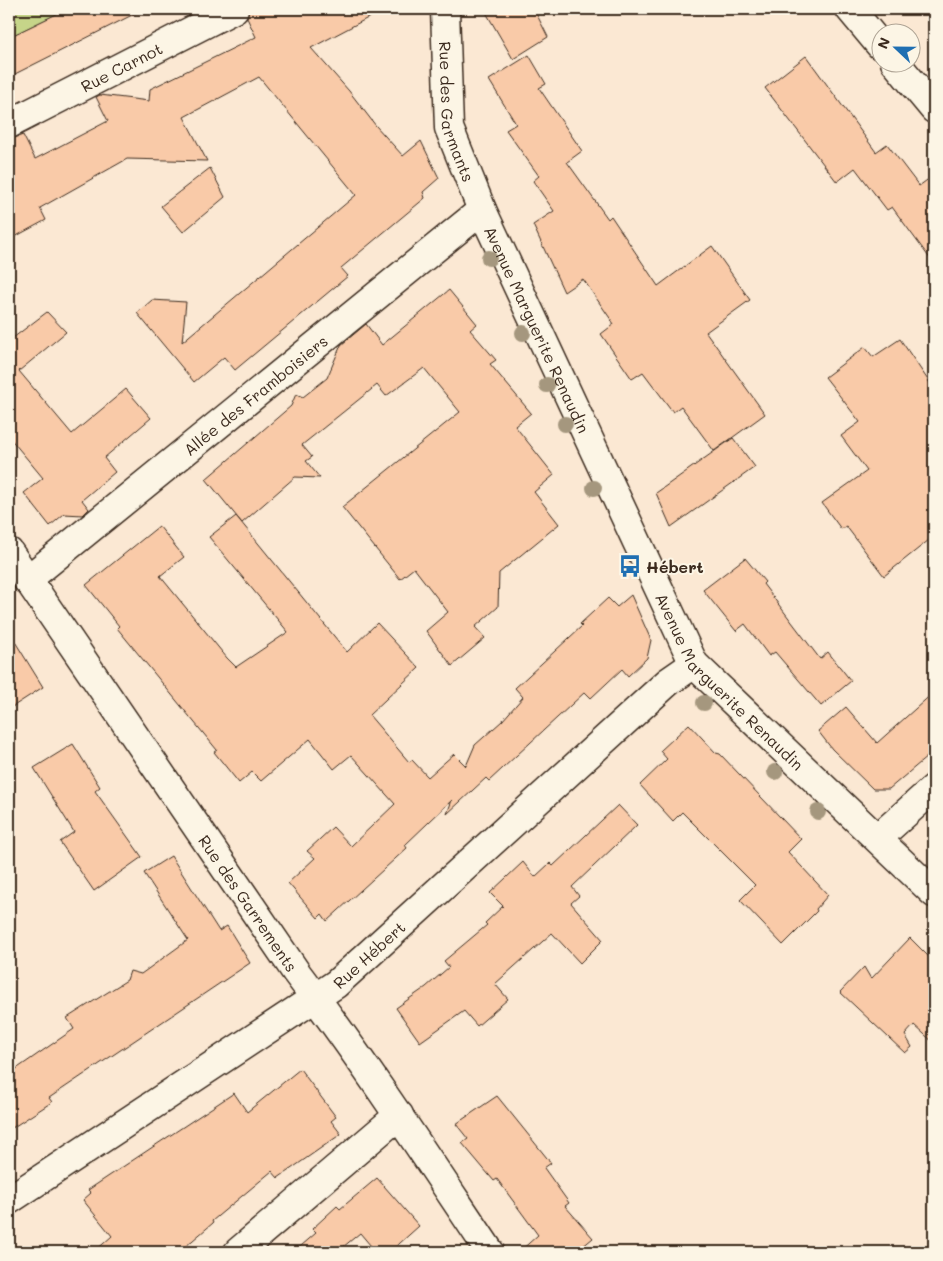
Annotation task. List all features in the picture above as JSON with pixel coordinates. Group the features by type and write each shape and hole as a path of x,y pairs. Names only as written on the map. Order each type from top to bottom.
{"street":[{"name":"Rue Carnot","path":"9,124 234,9"},
{"name":"Rue des Garmants","path":"445,9 449,128 482,210"},
{"path":"850,9 870,33"},
{"path":"903,72 934,109"},
{"name":"Allée des Framboisiers","path":"27,580 482,210"},
{"name":"Avenue Marguerite Renaudin","path":"482,210 694,664 934,893"},
{"name":"Rue des Garrements","path":"9,552 290,964 335,1023 399,1115 490,1252"},
{"name":"Rue Hébert","path":"9,1200 336,984 668,682 694,664"},
{"path":"878,838 934,788"},
{"path":"238,1252 399,1115"}],"green space":[{"path":"9,9 67,9 9,37"}],"building":[{"path":"67,9 144,9 9,77 9,37"},
{"path":"249,9 385,9 311,48 403,156 421,141 439,178 423,192 425,198 341,268 348,276 235,370 224,357 194,382 137,313 152,300 186,302 182,342 356,195 259,77 184,117 207,161 127,159 40,208 46,220 9,240 9,140 23,135 35,159 108,121 96,97 100,95 149,101 150,89 256,37 247,18"},
{"path":"484,9 534,9 548,37 513,59"},
{"path":"529,55 546,84 539,88 582,151 567,162 608,219 611,216 658,286 712,246 750,300 706,332 765,414 714,451 681,406 673,412 643,372 632,379 601,334 614,324 583,279 564,292 533,225 554,211 533,181 539,176 506,130 516,124 489,80"},
{"path":"806,56 876,152 887,144 919,186 934,175 934,264 892,207 887,210 855,168 837,182 765,88"},
{"path":"210,168 225,197 183,232 161,206"},
{"path":"449,290 477,324 470,330 496,360 490,364 531,413 515,426 554,475 534,492 559,524 499,573 498,607 475,627 485,638 452,666 426,631 448,612 414,568 400,579 342,507 460,412 424,368 386,396 377,385 302,445 312,457 306,461 320,478 295,477 242,523 206,479 291,406 296,394 303,397 327,378 341,345 366,324 382,345"},
{"path":"47,312 66,332 19,371 72,434 126,389 151,418 104,458 115,472 82,500 89,509 83,515 64,514 50,526 24,493 43,478 9,437 9,341"},
{"path":"900,339 934,389 934,536 884,576 846,526 841,529 822,503 867,471 841,436 860,422 825,377 865,347 873,357"},
{"path":"733,438 755,467 671,527 656,493"},
{"path":"236,516 347,652 377,623 419,668 369,715 409,762 412,760 428,777 454,754 466,766 475,745 502,721 523,697 515,688 582,626 580,624 608,598 617,607 631,595 651,640 647,658 628,676 622,669 591,698 585,692 489,781 486,778 447,814 452,800 405,845 407,848 327,921 322,914 318,918 288,883 315,858 307,851 333,827 351,846 395,804 351,755 334,769 310,739 261,781 252,772 239,783 214,752 217,750 117,628 119,626 86,585 159,526 184,557 160,576 236,667 288,632 209,537"},
{"path":"745,558 765,582 763,584 820,659 828,652 851,681 821,706 775,652 769,656 745,624 736,631 703,590"},
{"path":"9,632 43,687 9,709"},
{"path":"934,692 934,751 889,789 873,789 832,749 818,731 846,707 877,743"},
{"path":"689,724 801,839 788,852 828,895 816,909 817,911 783,945 740,900 755,885 682,812 673,821 640,785 667,759 660,751"},
{"path":"73,744 100,787 95,791 142,857 94,891 60,842 74,832 34,768"},
{"path":"618,805 637,825 572,887 579,896 571,903 603,940 580,963 552,933 495,984 508,999 477,1026 464,1011 420,1042 396,1008 426,987 449,967 444,961 487,925 485,923 503,906 490,893 523,862 535,877 550,863 553,866"},
{"path":"171,856 219,931 227,926 250,963 49,1098 52,1102 9,1130 9,1074 74,1029 67,1018 127,980 130,971 141,974 188,940 144,873"},
{"path":"910,938 934,962 934,1043 914,1025 905,1035 912,1047 905,1053 840,992 864,967 871,979"},
{"path":"300,1069 336,1117 331,1121 341,1134 278,1178 272,1171 212,1221 213,1223 179,1252 94,1252 112,1236 83,1200 91,1193 88,1190 234,1093 247,1112"},
{"path":"497,1096 551,1163 544,1168 569,1203 565,1206 593,1238 576,1252 519,1252 538,1235 497,1179 494,1181 462,1143 468,1139 456,1124"},
{"path":"377,1178 419,1226 390,1252 376,1252 360,1233 337,1252 294,1252 316,1233 312,1229 337,1206 340,1209"}],"place":[{"name":"Hébert","path":"630,566"}]}
